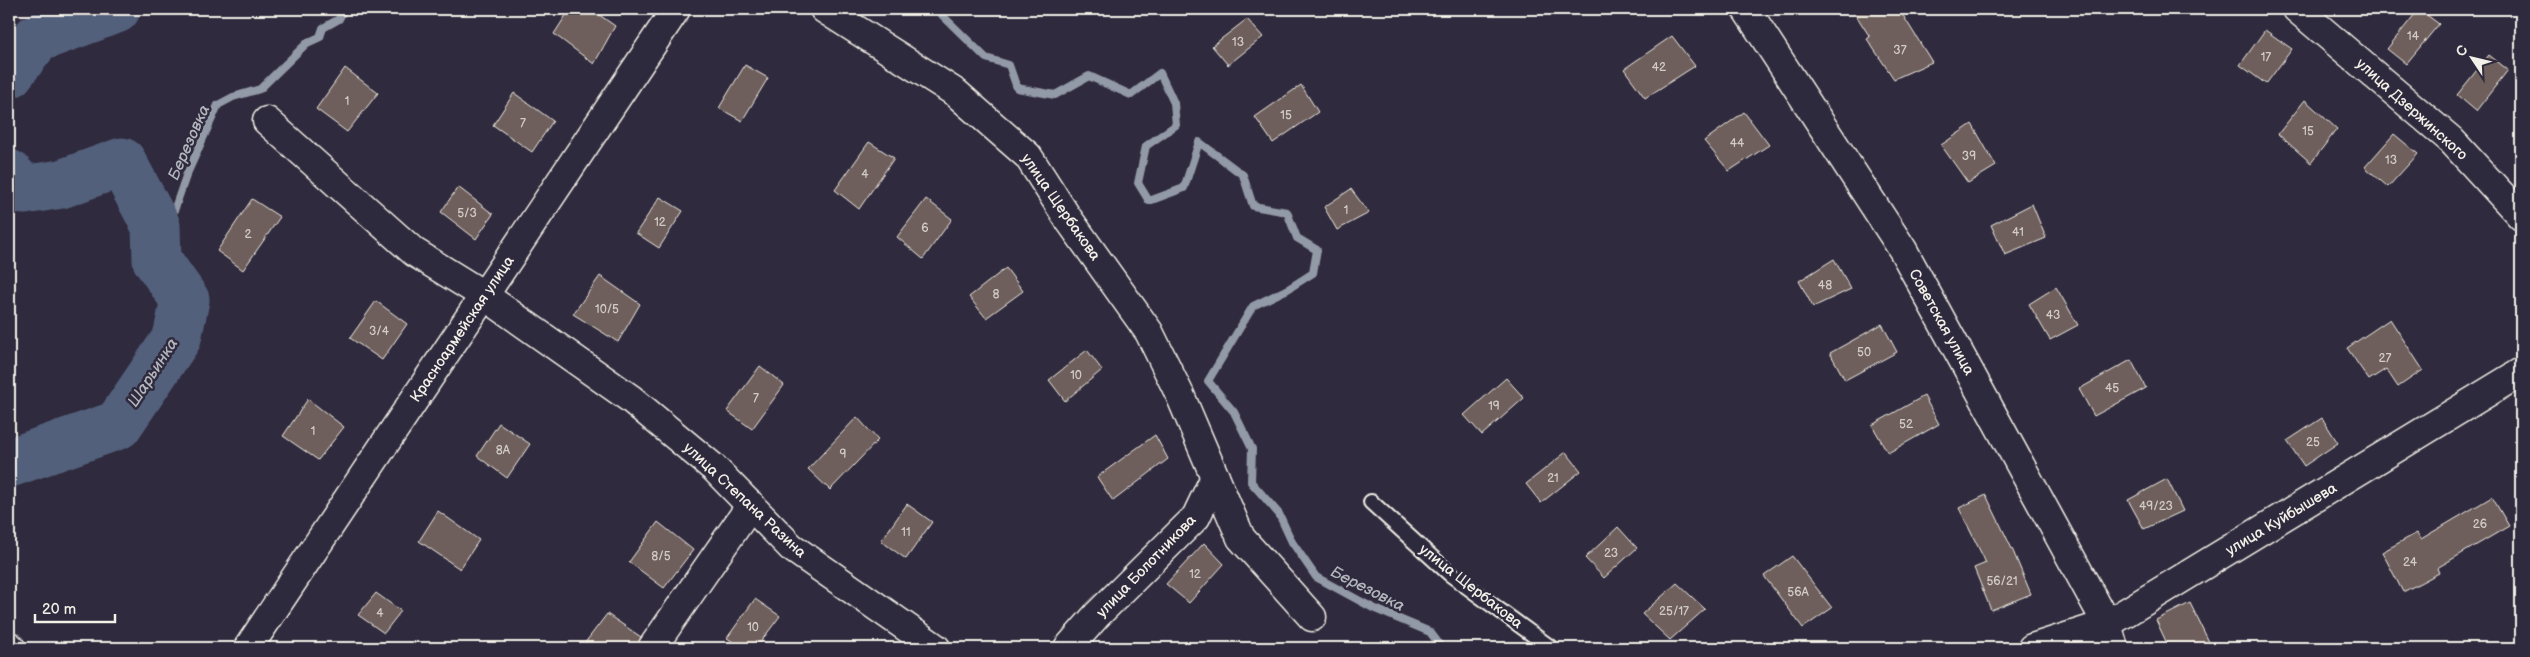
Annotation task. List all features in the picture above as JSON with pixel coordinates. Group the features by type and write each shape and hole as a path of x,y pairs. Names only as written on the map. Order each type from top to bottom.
{"street":[{"name":"Красноармейская улица","path":"248,648 676,9"},
{"name":"улица Щербакова","path":"824,9 956,93 1028,156 1068,217 1149,332 1180,395 1241,538 1312,617"},
{"name":"Советская улица","path":"1746,9 1903,250 2111,636"},
{"name":"улица Дзержинского","path":"2297,9 2451,140 2521,216"},
{"name":"улица Степана Разина","path":"267,121 414,252 484,296 631,399 714,468 791,547 936,648"},
{"name":"улица Куйбышева","path":"2032,648 2111,636 2521,372"},
{"name":"улица Болотникова","path":"1068,648 1097,615 1196,517 1215,477"},
{"path":"652,648 750,505"}],"lane":[{"name":"улица Щербакова","path":"1371,502 1450,574 1550,648"}],"building":[{"path":"570,9 591,9 615,26 594,64 554,34"},
{"path":"1852,9 1899,9 1932,62 1894,79 1867,39 1870,37"},
{"path":"2419,9 2439,24 2406,64 2387,49"},
{"path":"1247,19 1263,37 1228,65 1212,46"},
{"path":"2265,30 2292,49 2266,84 2240,65"},
{"path":"1672,36 1695,66 1645,98 1624,69"},
{"path":"2489,55 2508,70 2476,111 2457,95"},
{"path":"745,65 768,78 742,121 719,108"},
{"path":"345,68 378,93 347,132 316,109"},
{"path":"1301,85 1318,112 1273,143 1255,117"},
{"path":"514,93 553,121 532,152 493,125"},
{"path":"2305,100 2337,129 2311,163 2278,134"},
{"path":"1744,112 1769,145 1729,171 1704,141"},
{"path":"1972,124 1996,166 1968,183 1941,145"},
{"path":"2394,134 2418,154 2388,187 2365,167"},
{"path":"869,142 894,158 859,209 835,190"},
{"path":"458,187 493,214 476,239 441,212"},
{"path":"1351,189 1369,213 1337,230 1324,207"},
{"path":"660,197 683,211 659,248 636,233"},
{"path":"252,199 280,217 243,270 217,251"},
{"path":"926,199 952,219 923,259 897,237"},
{"path":"2032,204 2046,238 2005,255 1991,225"},
{"path":"1834,259 1851,289 1813,307 1799,281"},
{"path":"1006,268 1023,291 986,318 969,297"},
{"path":"600,276 640,304 618,342 573,314"},
{"path":"2056,287 2078,325 2050,340 2029,304"},
{"path":"376,301 407,324 382,360 350,338"},
{"path":"2390,319 2423,370 2398,387 2386,369 2369,380 2347,348"},
{"path":"1882,324 1897,352 1845,380 1830,353"},
{"path":"1087,350 1102,370 1065,401 1049,380"},
{"path":"2131,360 2146,388 2094,416 2079,389"},
{"path":"760,366 784,385 752,429 727,411"},
{"path":"1506,378 1524,398 1482,435 1464,415"},
{"path":"1924,396 1939,424 1888,453 1872,425"},
{"path":"308,399 344,427 318,460 283,436"},
{"path":"857,417 878,440 830,490 808,469"},
{"path":"2322,418 2338,443 2304,466 2287,441"},
{"path":"499,423 530,444 507,478 477,456"},
{"path":"1155,435 1168,459 1113,501 1097,477"},
{"path":"1566,452 1581,471 1541,503 1526,484"},
{"path":"2167,479 2183,511 2144,529 2128,500"},
{"path":"1986,495 2031,594 1991,610 1974,568 1986,563 1959,508"},
{"path":"2492,497 2509,526 2437,568 2439,573 2403,592 2382,552 2417,533 2421,539"},
{"path":"907,504 932,522 906,559 881,541"},
{"path":"438,511 479,540 460,569 419,541"},
{"path":"658,522 693,550 664,588 629,562"},
{"path":"1618,527 1637,548 1604,578 1585,558"},
{"path":"1204,543 1224,564 1189,603 1166,584"},
{"path":"1792,556 1832,608 1803,628 1764,576"},
{"path":"1677,583 1705,609 1670,640 1642,614"},
{"path":"376,593 401,611 384,633 358,615"},
{"path":"755,599 780,616 756,648 743,648 727,638"},
{"path":"2190,603 2212,648 2169,648 2156,620"},
{"path":"607,614 641,637 637,648 581,648"}],"waterway":[{"name":"Шарьинка","path":"9,74 37,38 116,9"},
{"name":"Березовка","path":"157,260 186,176 218,105 233,97 260,89 307,43 320,37 323,28 339,19 344,9"},
{"name":"Березовка","path":"942,9 942,15 986,58 1009,65 1017,88 1055,95 1089,76 1131,95 1160,73 1174,103 1176,125 1146,146 1138,183 1149,201 1184,188 1199,142 1243,175 1253,206 1287,212 1297,238 1317,250 1313,273 1288,289 1253,306 1208,381 1234,412 1252,449 1251,482 1279,514 1292,542 1316,577 1373,608 1430,632 1442,648"},
{"name":"Шарьинка","path":"9,174 24,190 61,184 122,162 156,226 157,260 185,300 177,338 118,425 9,463"}]}
